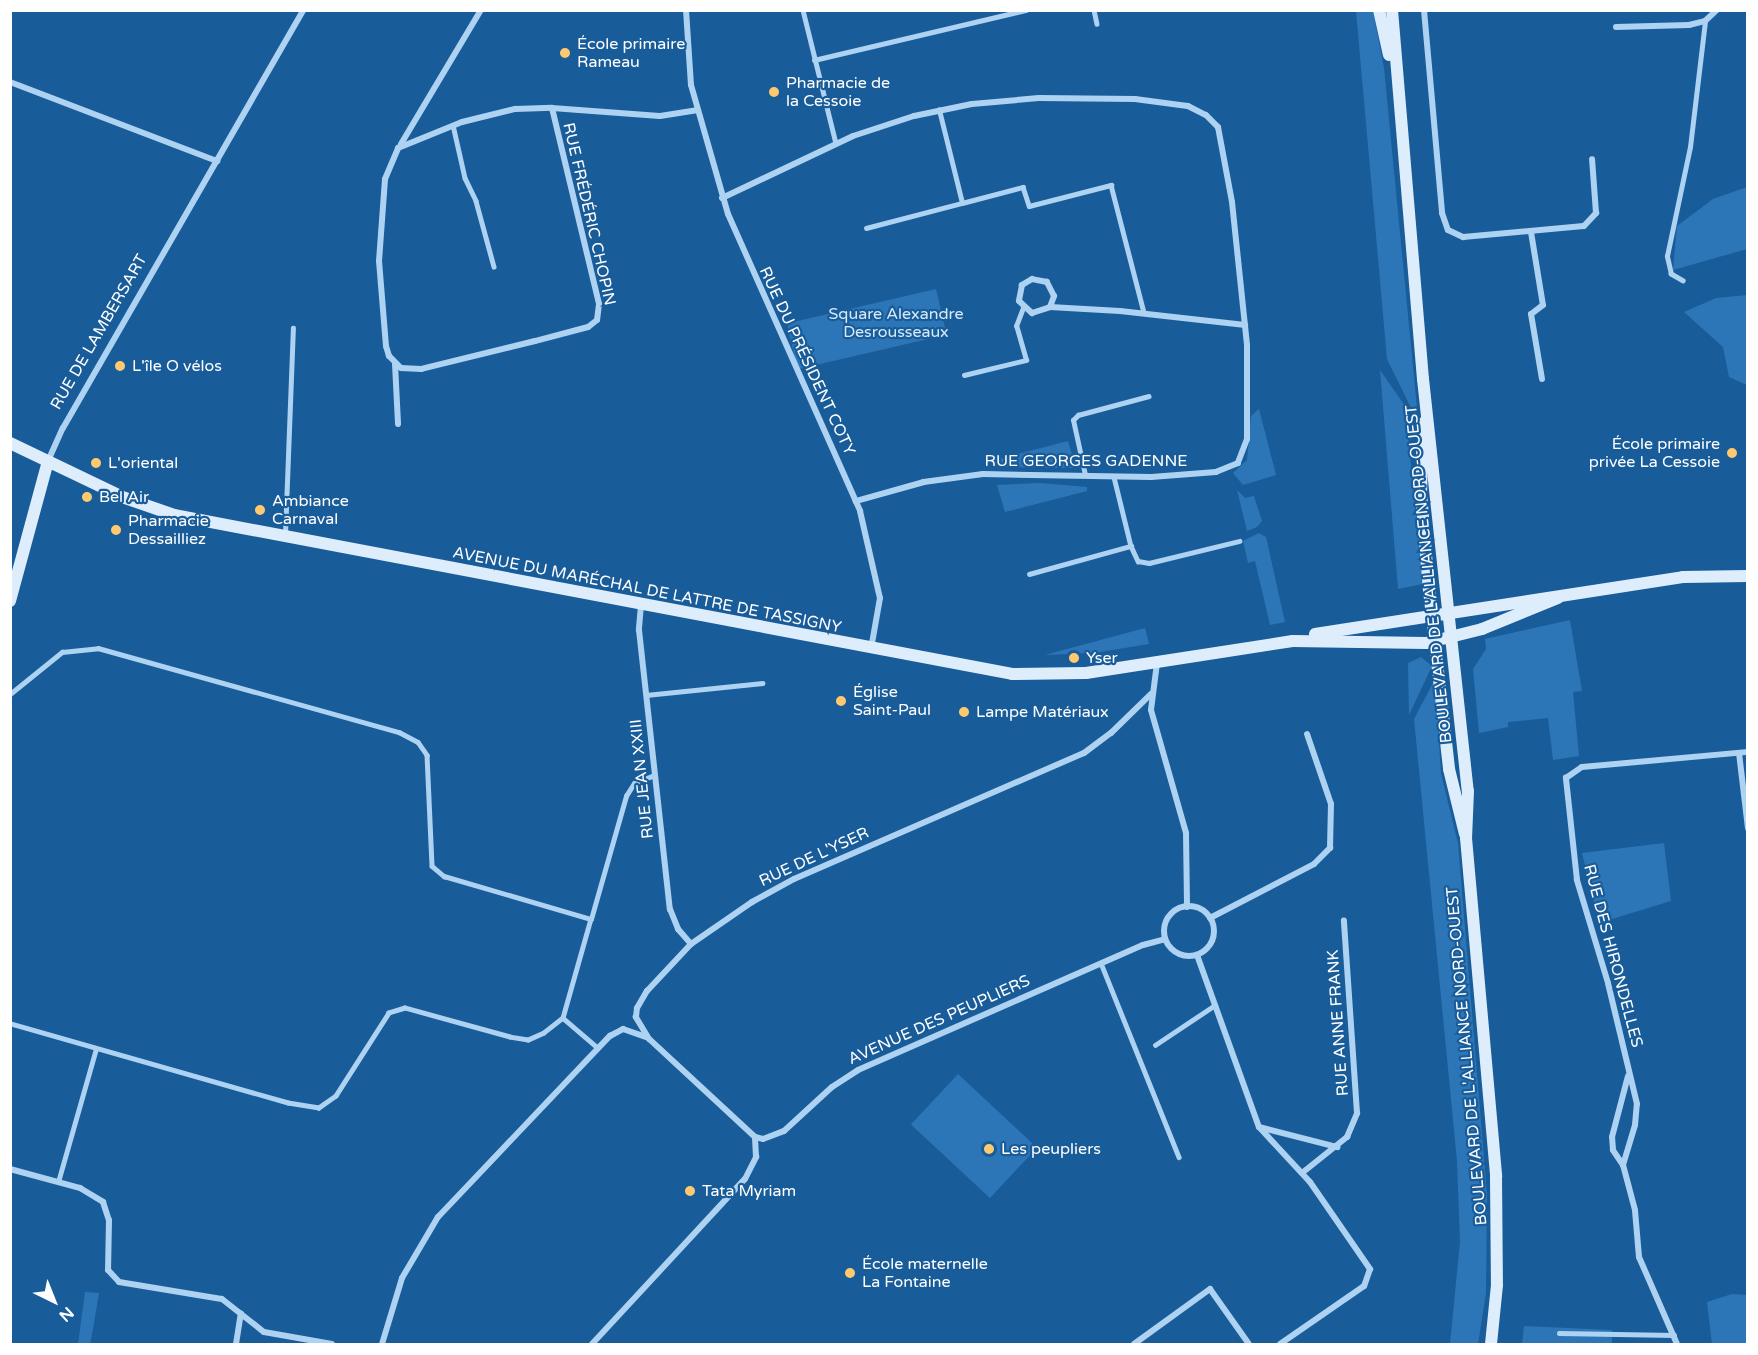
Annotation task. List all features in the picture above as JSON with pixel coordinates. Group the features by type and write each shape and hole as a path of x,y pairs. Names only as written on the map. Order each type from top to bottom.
{"main road":[{"name":"BOULEVARD DE L'ALLIANCE NORD-OUEST","path":"1379,10 1397,88"},
{"name":"BOULEVARD DE L'ALLIANCE NORD-OUEST","path":"1392,10 1423,379 1468,791 1466,838 1496,1177 1497,1285 1491,1344"},
{"name":"BOULEVARD DE L'ALLIANCE NORD-OUEST","path":"1423,379 1421,493 1432,614 1449,769 1466,838"},
{"name":"AVENUE DU MARÉCHAL DE LATTRE DE TASSIGNY","path":"10,443 160,512 871,650 1029,675 1065,675 1293,641 1322,639 1393,645 1435,641 1453,638 1558,598"},
{"name":"RUE DE LAMBERSART","path":"10,601 48,461"},
{"name":"AVENUE DU MARÉCHAL DE LATTRE DE TASSIGNY","path":"1293,641 1347,627 1558,598 1683,577 1748,576"}],"street":[{"name":"RUE DE LAMBERSART","path":"48,461 63,428 303,10"},
{"path":"398,424 394,364 386,346 379,261 385,179 398,148 441,80 481,10"},
{"name":"RUE DU PRÉSIDENT COTY","path":"686,10 691,85 722,198 750,269 856,501 880,598 871,650"},
{"path":"1424,10 1444,222 1448,231 1463,237 1576,229 1594,217 1597,207 1592,159"},
{"path":"1616,27 1689,26 1706,21 1717,10"},
{"path":"10,82 217,161"},
{"path":"722,198 836,143 939,110 1039,98 1100,97 1188,106 1206,115 1218,127 1225,155 1245,325 1144,313 1050,307 1037,314 1023,308 1020,289 1036,278 1052,288 1050,307"},
{"path":"398,148 453,125 515,109 552,108 660,116 697,110"},
{"name":"RUE FRÉDÉRIC CHOPIN","path":"394,364 406,370 421,369 593,325 599,304 552,108"},
{"path":"1531,232 1543,305 1531,314 1542,379"},
{"name":"RUE GEORGES GADENNE","path":"856,501 924,482 983,474 1114,477 1216,472 1232,468 1242,457 1247,439 1245,325"},
{"name":"RUE JEAN XXIII","path":"641,605 639,630 670,909 678,929 691,944"},
{"path":"1157,663 1151,694 1152,717 1186,833 1187,906"},
{"name":"RUE DE L'YSER","path":"649,1039 639,1026 637,1008 691,944 794,879 1084,753 1111,733 1151,694"},
{"path":"1210,918 1314,864 1330,848 1331,804 1307,734"},
{"path":"1748,752 1739,753 1748,828"},
{"name":"RUE DES HIRONDELLES","path":"1623,1165 1635,1125 1637,1104 1628,1076 1608,983 1576,880 1565,784 1569,773 1582,767 1739,753"},
{"path":"1187,906 1200,909 1210,918 1212,940 1197,955 1178,954 1165,939 1168,917 1187,906"},
{"name":"RUE ANNE FRANK","path":"1302,1173 1337,1147 1353,1126 1357,1100 1344,920"},
{"name":"AVENUE DES PEUPLIERS","path":"755,1137 763,1139 784,1131 832,1087 858,1070 1101,963 1165,939"},
{"path":"1197,955 1258,1127 1302,1173 1367,1263 1370,1275 1364,1286 1280,1344"},
{"path":"382,1344 402,1278 430,1227 598,1048 623,1029 649,1039 755,1137 756,1157 741,1184 592,1344"},
{"name":"RUE DES HIRONDELLES","path":"1628,1076 1612,1137 1614,1150 1623,1165 1633,1199 1642,1269 1677,1344"},
{"path":"1258,1127 1337,1147"},
{"path":"10,1168 88,1191 103,1202 109,1220 108,1270 112,1277 129,1285 222,1299 274,1336 332,1344"},
{"path":"1134,1344 1210,1289 1249,1344"},
{"path":"236,1344 241,1313"}],"lane":[{"path":"803,10 836,143"},
{"path":"814,60 1026,10"},
{"path":"1094,10 1097,24"},
{"path":"1683,281 1671,274 1666,256 1690,147 1706,21"},
{"path":"939,110 962,202"},
{"path":"453,125 465,178 476,201 494,267"},
{"path":"866,228 1023,187 1029,206 1111,185 1144,313"},
{"path":"964,375 1026,360 1016,326 1023,308"},
{"path":"284,537 294,328"},
{"path":"1084,475 1073,420 1149,396"},
{"path":"1114,477 1131,546 1138,561 1149,563 1239,541"},
{"path":"1029,574 1131,546"},
{"path":"10,694 62,652 98,648 399,732 418,742 427,755 432,866 444,876 591,919"},
{"path":"646,695 762,683"},
{"path":"10,1024 288,1103 320,1108 336,1096 389,1013 405,1008 528,1040 563,1018 626,796 634,783 655,775"},
{"path":"1101,963 1179,1157"},
{"path":"1155,1045 1215,1005"},
{"path":"563,1018 598,1048"},
{"path":"58,1182 96,1049"},
{"path":"1559,1333 1674,1335"}],"green space":[{"path":"1356,11 1373,11 1384,68 1417,408 1414,414 1387,359"},
{"path":"1747,187 1747,249 1673,270 1677,226 1713,199"},
{"name":"Square Alexandre Desrousseaux","path":"936,289 947,335 797,369 787,323"},
{"path":"1748,295 1747,385 1729,377 1723,347 1684,312 1716,298"},
{"path":"1380,370 1405,406 1423,584 1398,589"},
{"path":"1259,409 1276,475 1243,485 1233,473 1247,460 1251,416"},
{"path":"1068,441 1076,468 1002,467 999,459"},
{"path":"1039,483 1087,487 1087,491 1005,512 997,485"},
{"path":"1237,490 1245,498 1254,496 1262,521 1257,527 1247,531"},
{"path":"1259,533 1266,537 1285,622 1270,625 1255,561 1248,563 1243,541"},
{"path":"1570,620 1582,691 1573,692 1579,756 1553,760 1548,718 1508,722 1508,727 1479,733 1473,669 1486,649 1485,639"},
{"path":"1145,628 1149,644 1094,653 1045,655"},
{"path":"1421,657 1432,666 1409,715 1408,663"},
{"path":"1435,679 1441,774 1458,843 1487,1195 1486,1293 1478,1344 1450,1344 1460,1242 1457,1161 1414,719"},
{"path":"1664,843 1671,901 1599,923 1582,853"},
{"path":"958,1074 1037,1148 990,1198 911,1124"},
{"path":"85,1292 99,1293 90,1344 78,1344"},
{"path":"1732,1294 1747,1295 1747,1344 1712,1344 1707,1302"},
{"path":"1524,1326 1612,1330 1612,1344 1522,1344"}],"place":[{"name":"École primaire Rameau","path":"565,53"},
{"name":"Pharmacie de la Cessoie","path":"774,92"},
{"name":"L'île O vélos","path":"120,366"},
{"name":"École primaire privée La Cessoie","path":"1732,453"},
{"name":"L'oriental","path":"96,463"},
{"name":"Bel Air","path":"87,497"},
{"name":"Ambiance Carnaval","path":"260,510"},
{"name":"Pharmacie Dessailliez","path":"116,530"},
{"name":"Yser","path":"1074,658"},
{"name":"Église Saint-Paul","path":"841,701"},
{"name":"Lampe Matériaux","path":"964,712"},
{"name":"Les peupliers","path":"989,1149"},
{"name":"Tata Myriam","path":"690,1191"},
{"name":"École maternelle La Fontaine","path":"850,1273"}]}
